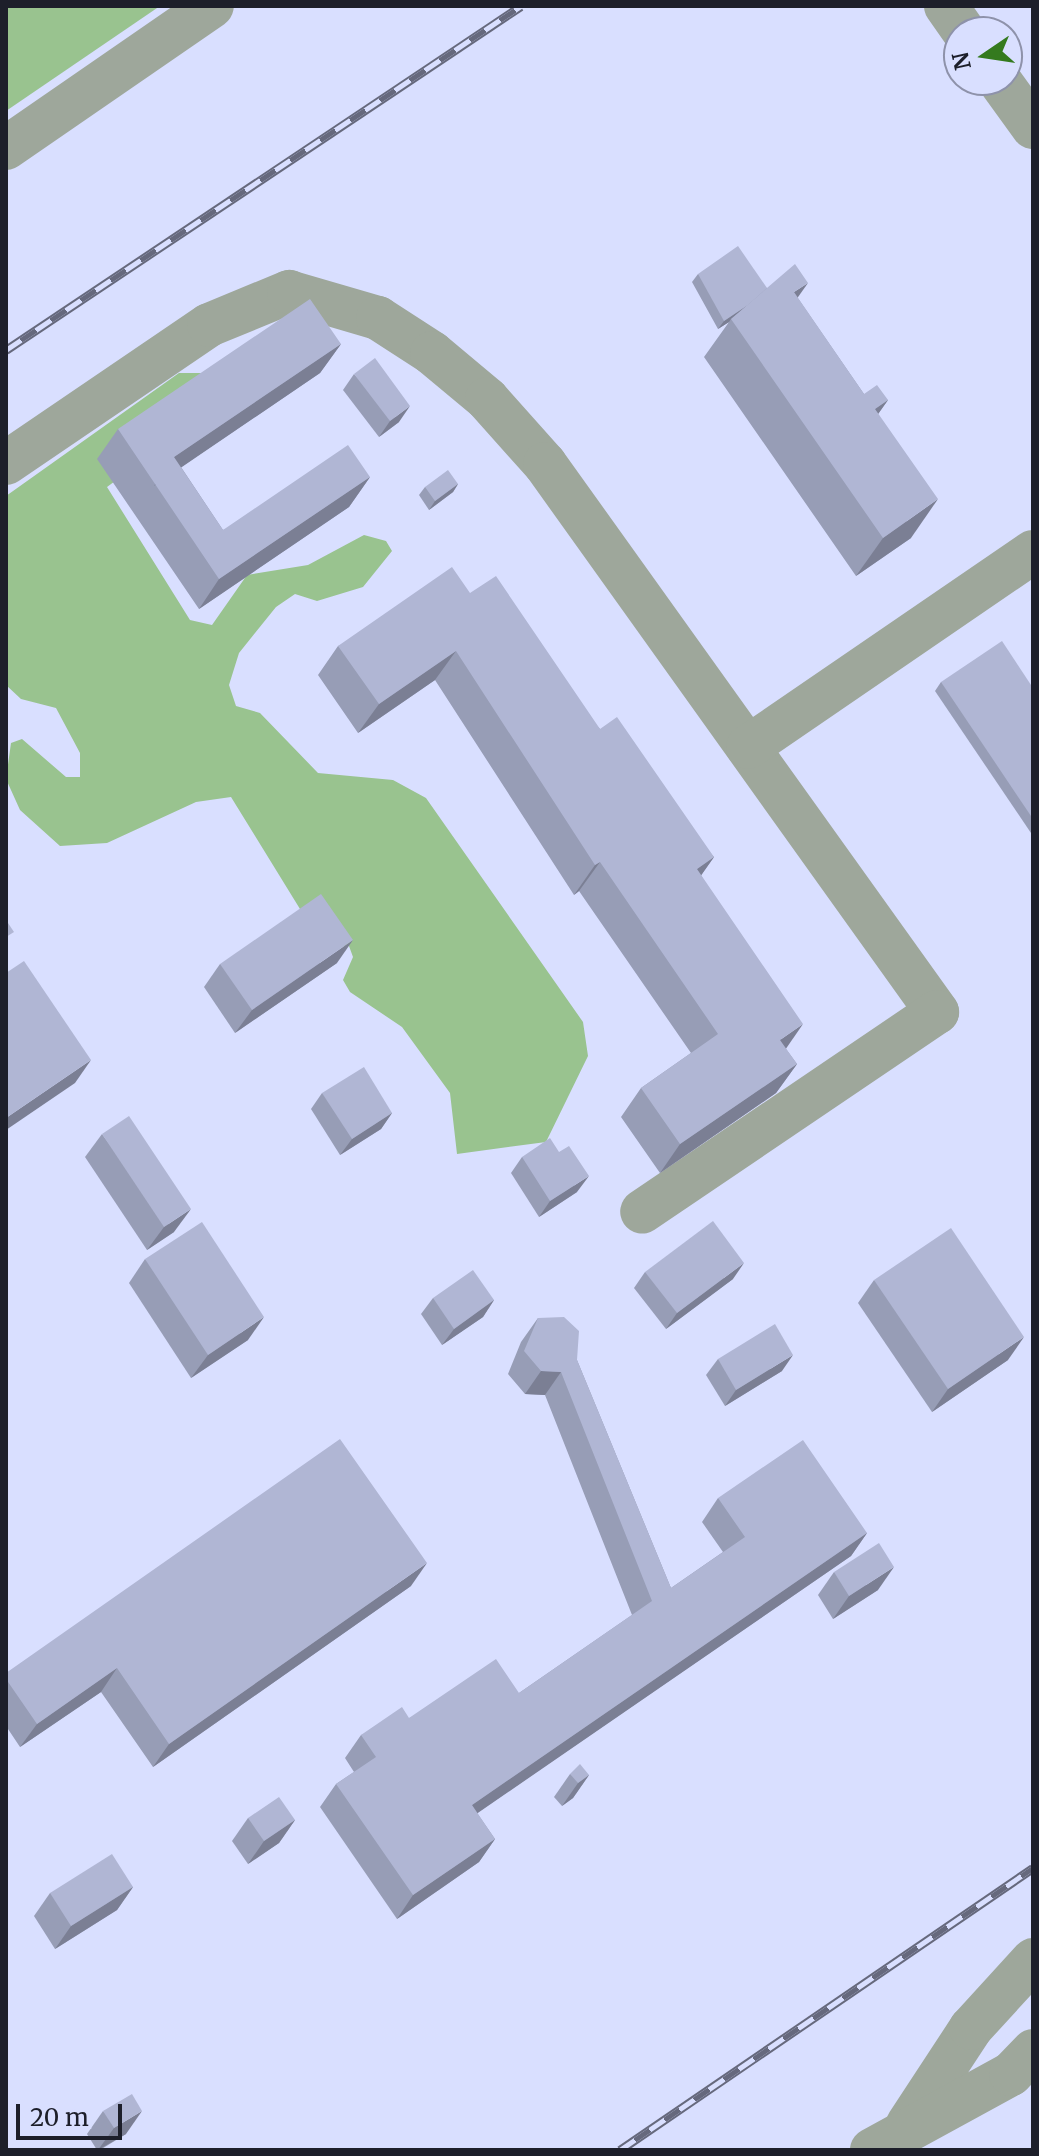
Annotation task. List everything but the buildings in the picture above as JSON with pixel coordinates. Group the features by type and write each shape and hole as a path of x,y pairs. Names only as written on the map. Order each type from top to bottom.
{"street":[{"path":"6,148 212,6"},
{"path":"1011,96 1033,127"},
{"path":"6,463 209,325 261,298 321,297 378,318 487,399 545,464 937,1012 642,1212"},
{"path":"748,747 1033,552"},
{"path":"908,2124 971,2028 1033,1960"},
{"path":"872,2150 908,2124 1011,2074 1033,2051"}],"green space":[{"path":"6,6 160,6 6,111"},
{"path":"179,373 213,373 226,399 107,487 190,620 212,625 247,575 308,565 364,535 386,541 392,551 363,587 317,601 295,594 276,607 239,653 229,685 236,706 260,713 318,773 393,780 426,798 583,1022 588,1056 546,1142 457,1154 450,1093 402,1027 350,992 343,980 353,957 349,946 324,948 231,797 196,802 107,843 60,846 20,810 6,779 11,743 22,739 66,777 80,777 80,753 56,708 21,699 6,685 6,496"}],"railway":[{"path":"6,350 521,6"},
{"path":"620,2150 1033,1868"}]}
